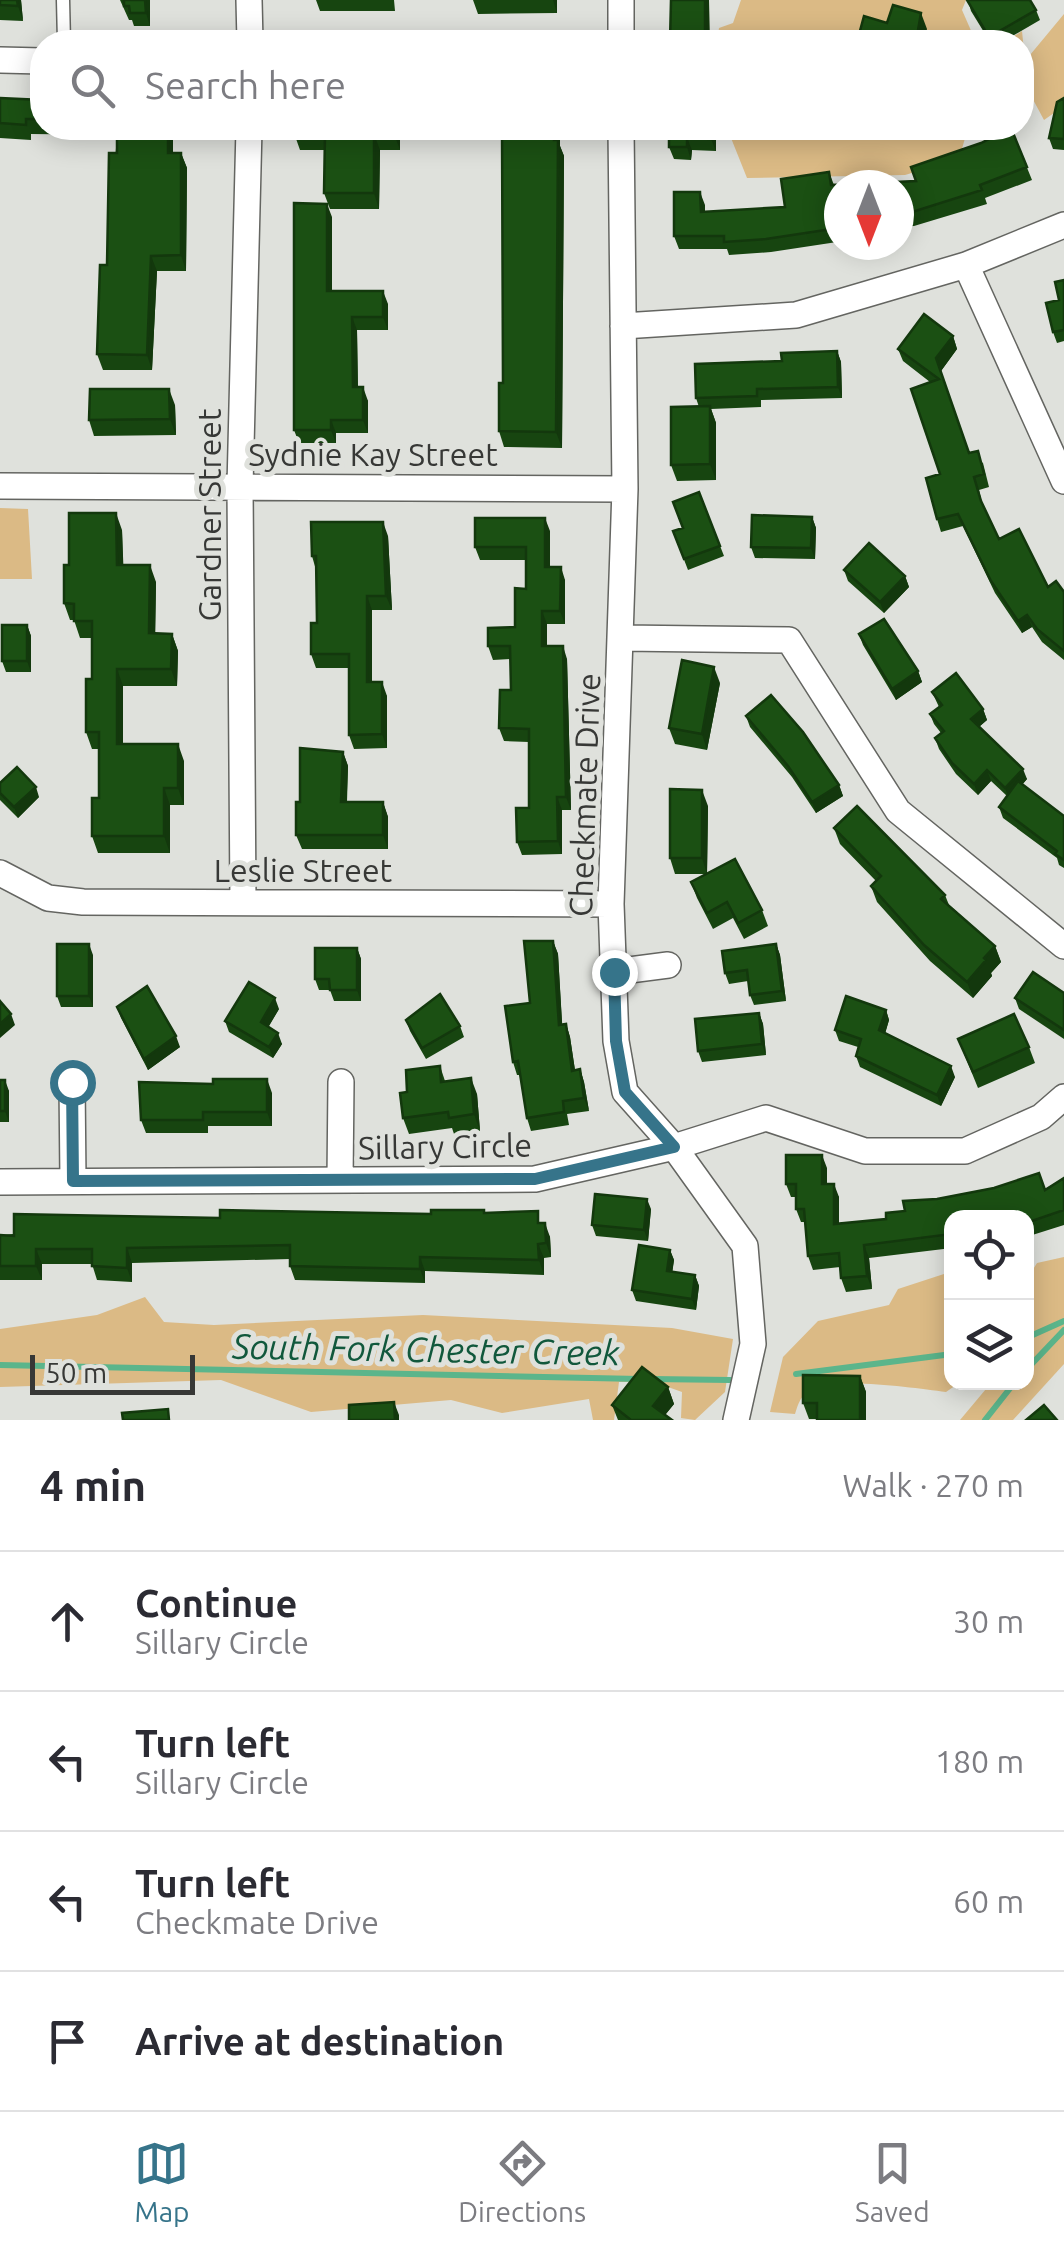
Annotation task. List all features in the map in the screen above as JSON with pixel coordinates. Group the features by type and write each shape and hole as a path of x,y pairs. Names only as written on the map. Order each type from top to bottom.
{"street":[{"path":"249,0 250,30"},
{"path":"621,0 621,30"},
{"path":"0,60 30,60"},
{"name":"Gardner Street","path":"242,902 240,486 249,140"},
{"name":"Checkmate Drive","path":"621,140 625,489 612,904 616,1041 625,1092 674,1147 745,1246 753,1344 736,1420"},
{"path":"624,326 796,315 966,265 1064,225"},
{"path":"966,265 1064,481"},
{"name":"Sydnie Kay Street","path":"0,486 625,489"},
{"path":"622,638 788,640 898,811 1064,946"},
{"name":"Leslie Street","path":"0,874 48,898 83,902 612,904"},
{"path":"614,972 668,965"},
{"path":"72,1082 73,1181"},
{"name":"Sillary Circle","path":"340,1180 341,1082"},
{"name":"Sillary Circle","path":"0,1182 535,1179 674,1147 766,1118 866,1151 965,1151 1041,1116 1064,1097"}],"lane":[{"path":"63,0 64,30"}],"shaded area":[{"path":"741,0 966,0 962,10 971,30 719,30 733,23"},
{"path":"1064,14 1064,106 1044,120 1034,101 1034,50"},
{"path":"732,140 965,140 959,159 914,172 824,170 824,177 747,178"},
{"path":"0,508 28,509 32,579 0,579"},
{"path":"1064,1257 1064,1364 1013,1420 960,1420 985,1390 1034,1390 1037,1263"},
{"path":"944,1274 944,1390 949,1390 946,1392 840,1384 812,1389 795,1414 770,1412 783,1357 818,1321 889,1305 898,1289"},
{"path":"145,1297 164,1322 214,1325 423,1315 672,1328 733,1339 725,1392 695,1420 681,1418 682,1392 654,1382 619,1382 614,1420 593,1420 589,1399 502,1413 451,1400 311,1412 221,1380 0,1387 0,1329 97,1315"}],"building":[{"path":"0,0 17,0 18,6 0,5"},
{"path":"124,0 145,0 146,13 130,13"},
{"path":"671,0 705,0 705,30 670,30"},
{"path":"967,0 1030,0 1036,10 1001,30 985,30"},
{"path":"893,5 921,13 918,30 860,30 864,16 887,23"},
{"path":"0,98 30,99 30,119 26,119 26,125 0,123"},
{"path":"1064,98 1064,139 1049,138 1057,102"},
{"path":"117,140 168,140 168,153 181,153 181,255 151,256 147,355 97,354 100,265 107,265 109,153 117,153"},
{"path":"325,140 374,140 374,193 324,193"},
{"path":"502,140 558,140 556,432 499,431 499,383 503,383"},
{"path":"669,140 687,140 687,147 669,147"},
{"path":"987,140 1016,140 1027,167 980,185 982,190 914,211 916,181 911,167"},
{"path":"824,173 824,230 724,242 724,236 674,236 674,192 700,192 701,212 785,207 781,179"},
{"path":"294,203 327,204 327,291 383,291 383,317 352,317 353,387 363,387 363,420 331,420 331,430 294,430"},
{"path":"1064,280 1064,330 1053,332 1046,303 1059,300 1055,282"},
{"path":"924,314 953,336 936,358 969,453 978,451 984,474 974,477 999,539 1019,529 1048,587 1056,581 1064,592 1064,651 1037,629 1027,615 1018,621 991,581 958,514 937,519 926,478 940,474 911,389 939,379 898,349"},
{"path":"837,351 838,387 757,389 757,396 696,398 695,364 782,361 781,353"},
{"path":"90,389 169,389 170,419 89,420"},
{"path":"710,406 710,464 671,465 671,407"},
{"path":"699,492 720,546 684,559 673,531 683,528 673,502"},
{"path":"69,513 116,513 117,565 150,565 149,633 172,634 171,669 117,669 117,744 178,744 178,788 164,788 164,836 92,836 92,798 99,798 99,732 86,732 86,679 92,679 92,621 74,621 74,604 64,603"},
{"path":"752,515 812,517 811,548 751,547"},
{"path":"475,518 545,518 545,567 561,567 560,611 542,611 542,646 563,646 566,797 557,797 558,841 517,842 516,808 529,808 529,729 499,728 500,690 511,690 510,646 488,646 488,628 515,627 515,588 526,589 526,547 475,547"},
{"path":"311,522 383,522 386,596 367,596 367,682 382,682 382,734 349,735 349,654 311,654 311,623 317,623"},
{"path":"869,543 905,576 880,602 844,570"},
{"path":"884,619 918,671 892,689 859,634"},
{"path":"2,625 27,625 27,661 2,661"},
{"path":"682,660 714,667 702,734 669,728"},
{"path":"956,673 983,709 971,719 1023,769 1005,788 987,770 974,784 952,763 935,738 944,731 930,714 942,705 932,692"},
{"path":"771,695 803,732 839,785 812,802 746,716"},
{"path":"300,748 343,752 341,802 383,802 383,835 296,835"},
{"path":"17,767 36,787 14,807 0,793 0,783"},
{"path":"1018,781 1064,816 1064,860 999,807"},
{"path":"670,789 702,790 702,858 670,858"},
{"path":"857,806 945,895 941,899 995,946 967,982 924,945 871,886 881,876 834,828"},
{"path":"735,859 762,910 738,923 727,902 707,913 691,882"},
{"path":"524,941 553,941 559,1025 566,1024 572,1071 580,1069 584,1098 563,1101 564,1112 527,1118 505,1006 530,1003"},
{"path":"57,944 89,944 89,996 57,996"},
{"path":"776,944 782,991 750,995 747,970 725,973 722,951"},
{"path":"315,948 357,948 357,990 330,990 329,979 315,979"},
{"path":"1033,972 1064,993 1064,1030 1015,998"},
{"path":"249,982 275,998 261,1022 278,1033 269,1047 225,1021"},
{"path":"147,986 176,1036 144,1059 117,1007"},
{"path":"440,994 460,1026 422,1048 406,1020"},
{"path":"846,996 886,1010 879,1030 951,1066 937,1095 856,1056 861,1039 835,1030"},
{"path":"0,1001 11,1014 0,1024"},
{"path":"759,1013 762,1044 698,1051 695,1019"},
{"path":"1014,1014 1029,1047 973,1072 958,1039"},
{"path":"440,1066 441,1082 471,1078 474,1114 449,1118 448,1112 403,1118 400,1093 407,1092 406,1070"},
{"path":"213,1079 267,1079 267,1112 203,1112 203,1120 141,1120 139,1082 213,1084"},
{"path":"0,1080 5,1080 5,1111 0,1111"},
{"path":"786,1155 822,1155 822,1184 834,1184 834,1224 886,1219 886,1213 905,1211 903,1201 994,1188 1039,1173 1045,1190 1064,1178 1064,1210 1034,1220 1034,1210 944,1210 944,1235 864,1245 867,1276 841,1278 839,1253 808,1256 804,1209 796,1209 796,1184 786,1184"},
{"path":"595,1194 647,1199 644,1230 592,1225"},
{"path":"220,1210 431,1214 431,1210 538,1211 538,1223 545,1223 546,1243 538,1244 539,1260 420,1257 420,1269 290,1266 290,1245 127,1248 127,1268 92,1266 92,1249 36,1249 36,1266 0,1266 0,1235 14,1236 14,1214 220,1218"},
{"path":"639,1245 670,1250 667,1271 695,1275 692,1299 632,1290"},
{"path":"642,1367 668,1387 653,1406 672,1420 631,1420 612,1405"},
{"path":"803,1375 860,1376 860,1420 817,1420 817,1403 803,1403"},
{"path":"394,1402 395,1420 349,1420 349,1405"},
{"path":"1044,1405 1057,1420 1026,1420"},
{"path":"168,1409 169,1420 123,1420 122,1413"}],"waterway":[{"name":"South Fork Chester Creek","path":"1034,1334 1064,1321"},
{"path":"1034,1362 1064,1330"},
{"name":"South Fork Chester Creek","path":"796,1374 944,1355"},
{"name":"South Fork Chester Creek","path":"0,1365 639,1379"},
{"name":"South Fork Chester Creek","path":"651,1379 731,1380"},
{"path":"985,1420 1009,1390"}],"route":[{"path":"72,1082 73,1181 535,1179 674,1147 625,1092 616,1041 614,972"}]}
